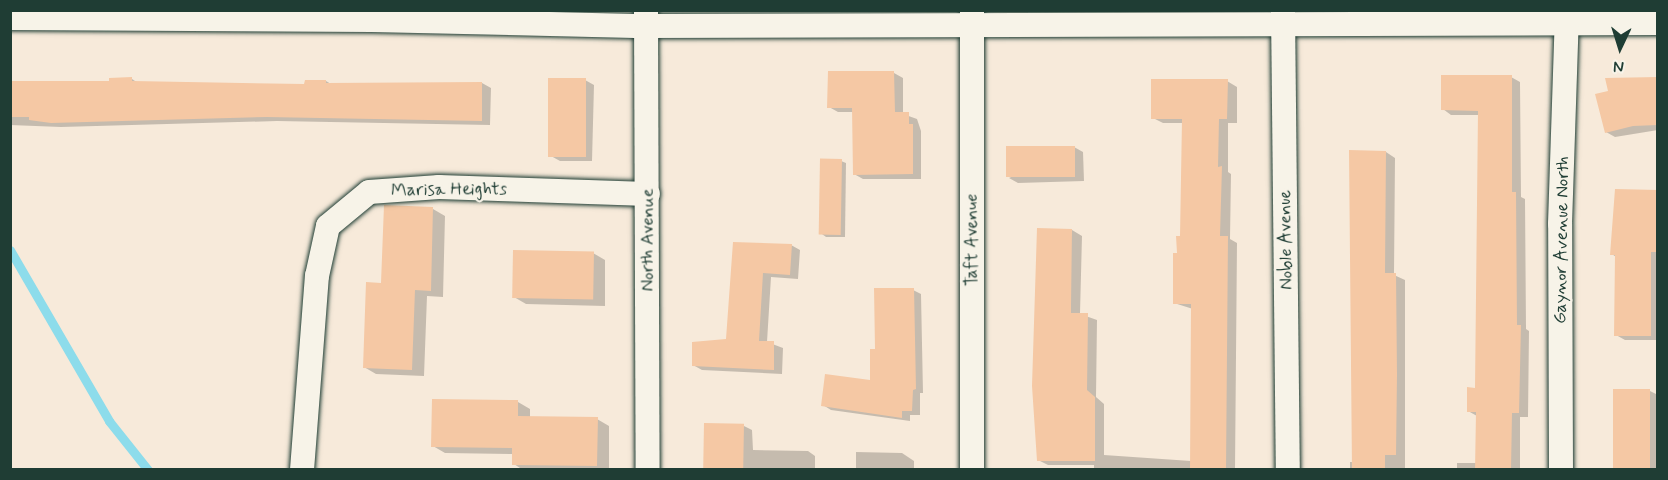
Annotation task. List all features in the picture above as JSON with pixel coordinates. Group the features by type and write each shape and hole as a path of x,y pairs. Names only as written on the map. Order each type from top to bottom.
{"street":[{"path":"10,18 372,15 646,18 1567,17 1658,23"},
{"name":"Taft Avenue","path":"972,17 972,470"},
{"name":"Noble Avenue","path":"1283,17 1288,470"},
{"name":"Gaynor Avenue North","path":"1561,470 1560,224 1567,17"},
{"name":"North Avenue","path":"646,18 648,470"},
{"name":"Marisa Heights","path":"302,470 316,276 328,226 369,192 439,187 648,194"}],"building":[{"path":"828,71 894,71 895,112 909,112 909,124 913,124 913,174 853,175 852,108 827,108"},
{"path":"1441,75 1512,75 1512,192 1516,192 1517,325 1521,325 1519,413 1512,413 1511,470 1475,470 1476,412 1467,412 1467,387 1475,388 1478,111 1441,110"},
{"path":"132,77 132,81 304,84 305,80 326,80 326,83 482,82 482,121 267,117 51,123 29,120 29,117 10,117 10,81 109,81 109,78"},
{"path":"1658,77 1658,125 1633,126 1605,133 1595,94 1608,91 1605,78"},
{"path":"548,78 586,78 586,157 548,157"},
{"path":"1151,79 1228,79 1227,119 1219,119 1218,167 1222,166 1220,236 1228,236 1226,470 1190,470 1191,304 1173,304 1173,253 1177,253 1176,236 1180,236 1182,119 1151,119"},
{"path":"1006,146 1075,146 1075,177 1006,177"},
{"path":"1349,150 1386,151 1385,273 1396,273 1397,375 1396,455 1385,455 1385,470 1352,470"},
{"path":"820,159 842,159 841,235 819,235"},
{"path":"1615,189 1658,190 1658,252 1651,252 1651,336 1614,336 1615,255 1610,255"},
{"path":"384,205 433,207 431,291 415,290 412,370 363,368 366,282 381,283"},
{"path":"1037,228 1072,229 1071,313 1088,313 1087,390 1095,397 1095,461 1037,461 1032,386"},
{"path":"733,242 792,244 790,275 763,273 759,341 774,341 774,370 692,366 692,342 726,339"},
{"path":"513,250 594,251 593,299 512,298"},
{"path":"874,288 914,288 916,389 913,390 912,411 902,411 902,418 821,406 825,374 870,380 870,349 875,349"},
{"path":"1613,389 1650,389 1650,470 1613,470"},
{"path":"432,399 518,400 518,416 598,417 597,466 512,465 512,448 431,447"},
{"path":"704,423 744,424 743,470 703,470"}],"waterway":[{"path":"10,250 109,421 148,470"}]}
